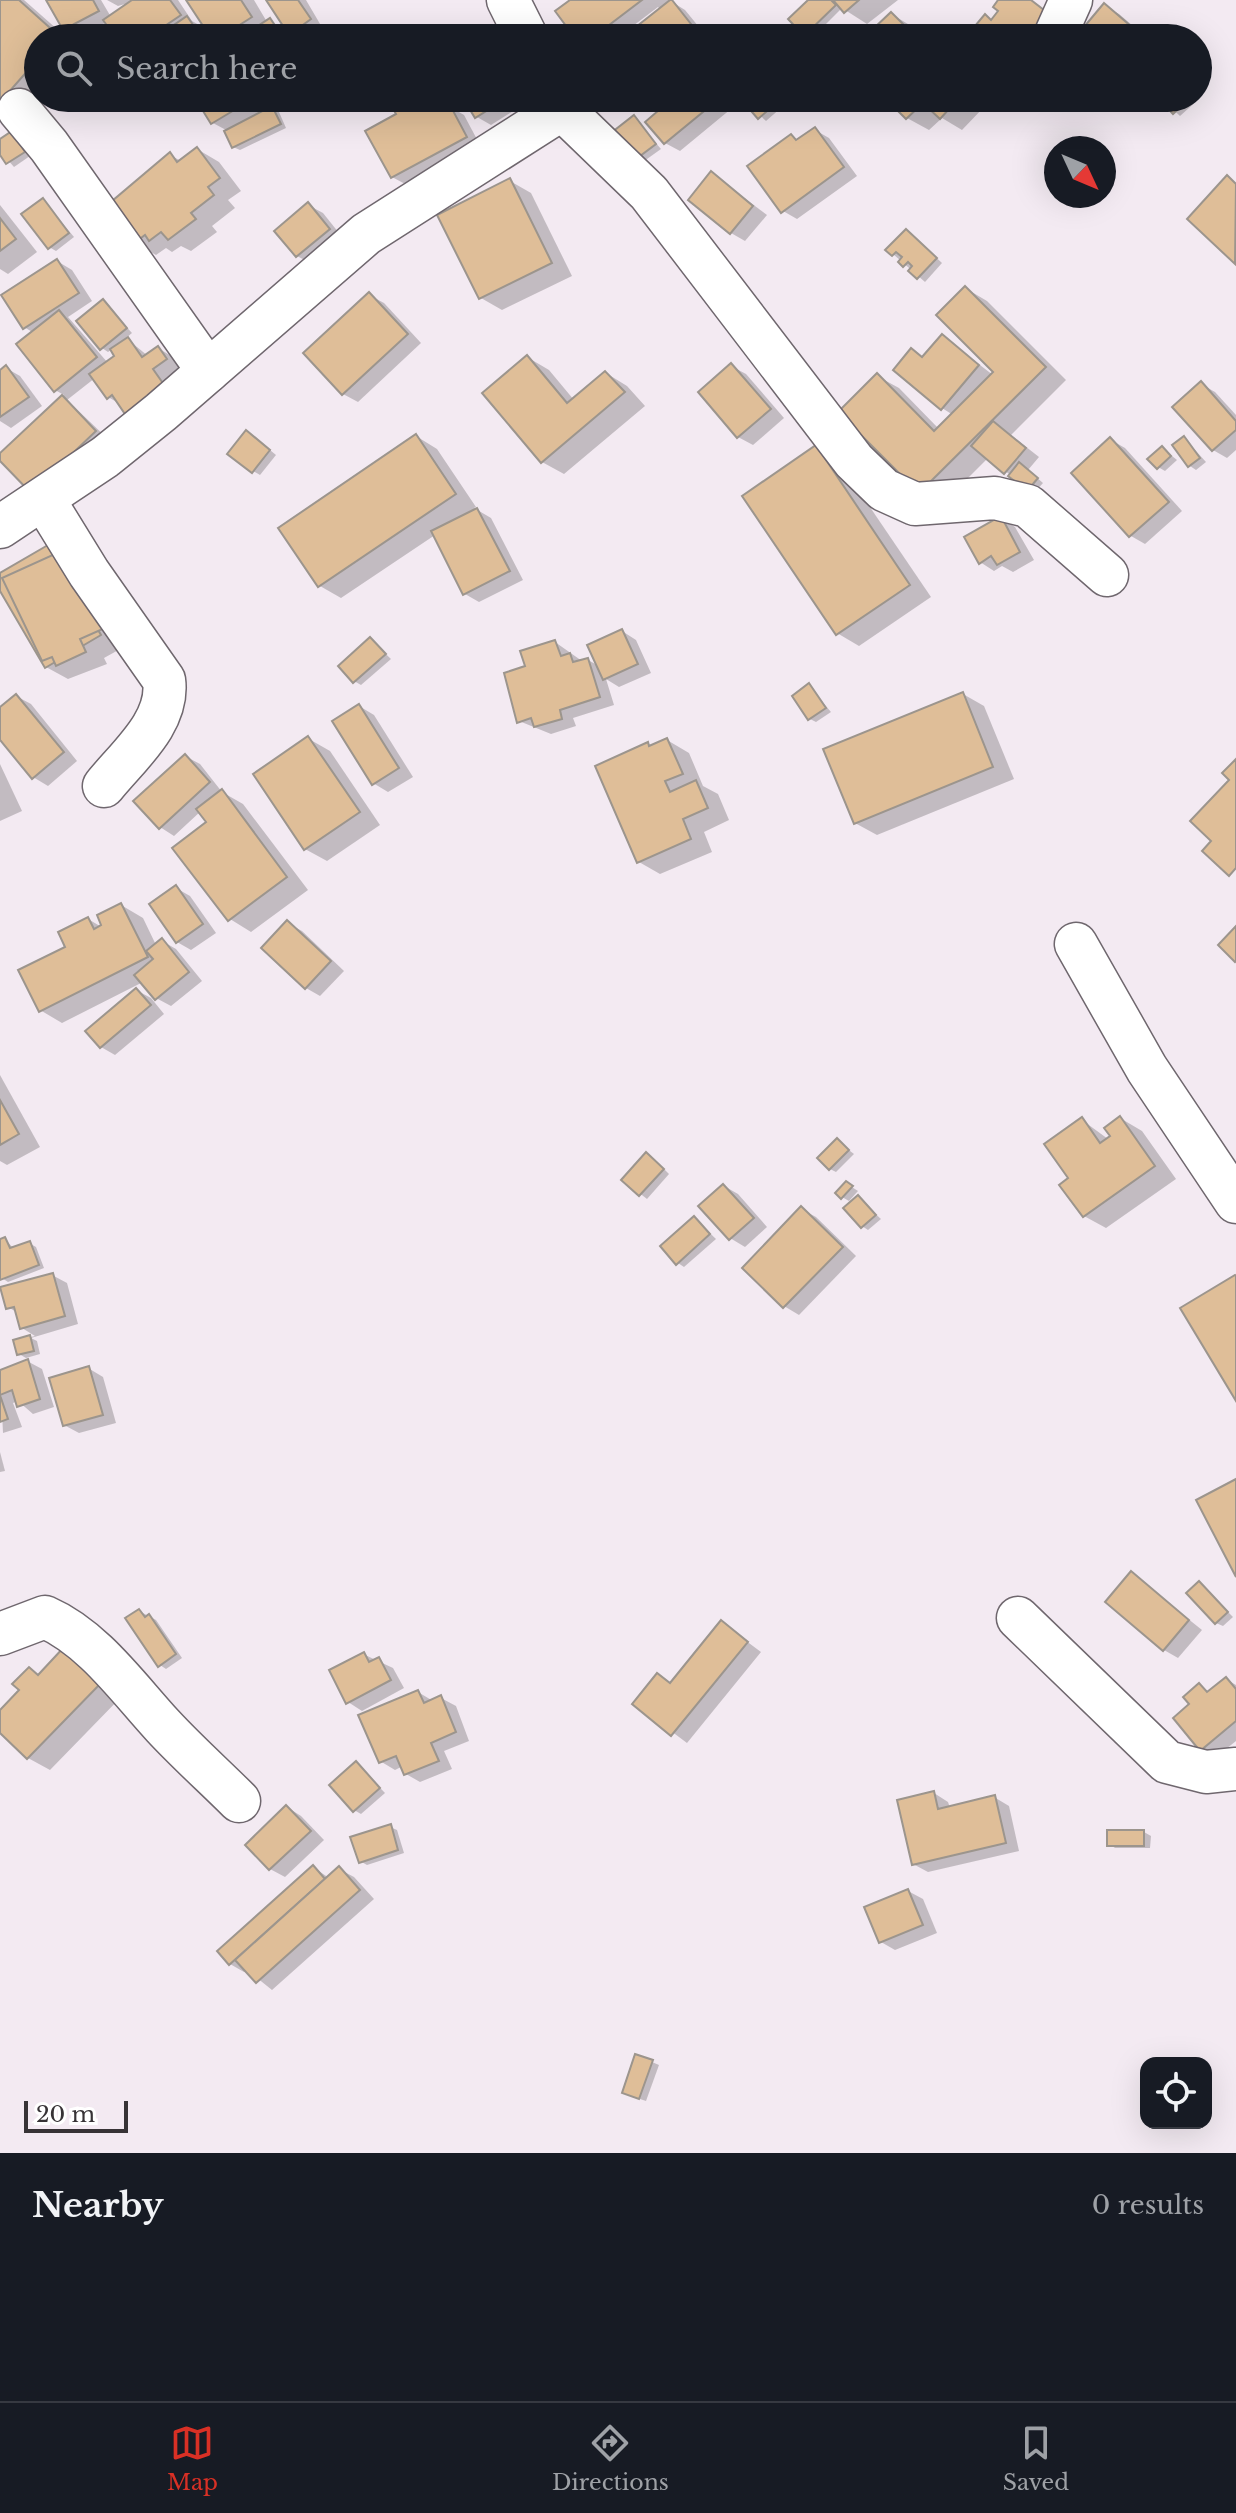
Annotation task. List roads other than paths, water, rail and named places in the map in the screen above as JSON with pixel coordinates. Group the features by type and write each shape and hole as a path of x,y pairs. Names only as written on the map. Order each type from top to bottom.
{"street":[{"path":"508,0 520,24"},
{"path":"1060,24 1071,0"},
{"path":"19,110 49,146 208,371"},
{"path":"104,786 159,715 166,697 164,680 89,573 15,509 105,457 366,234 546,112"},
{"path":"568,112 649,193 854,461 884,490 915,504 995,498 1028,506 1107,575"},
{"path":"1076,944 1147,1069 1236,1202"},
{"path":"0,1634 45,1617 64,1626 117,1674 166,1729 239,1801"},
{"path":"1018,1618 1167,1762 1206,1772 1236,1769"}]}
